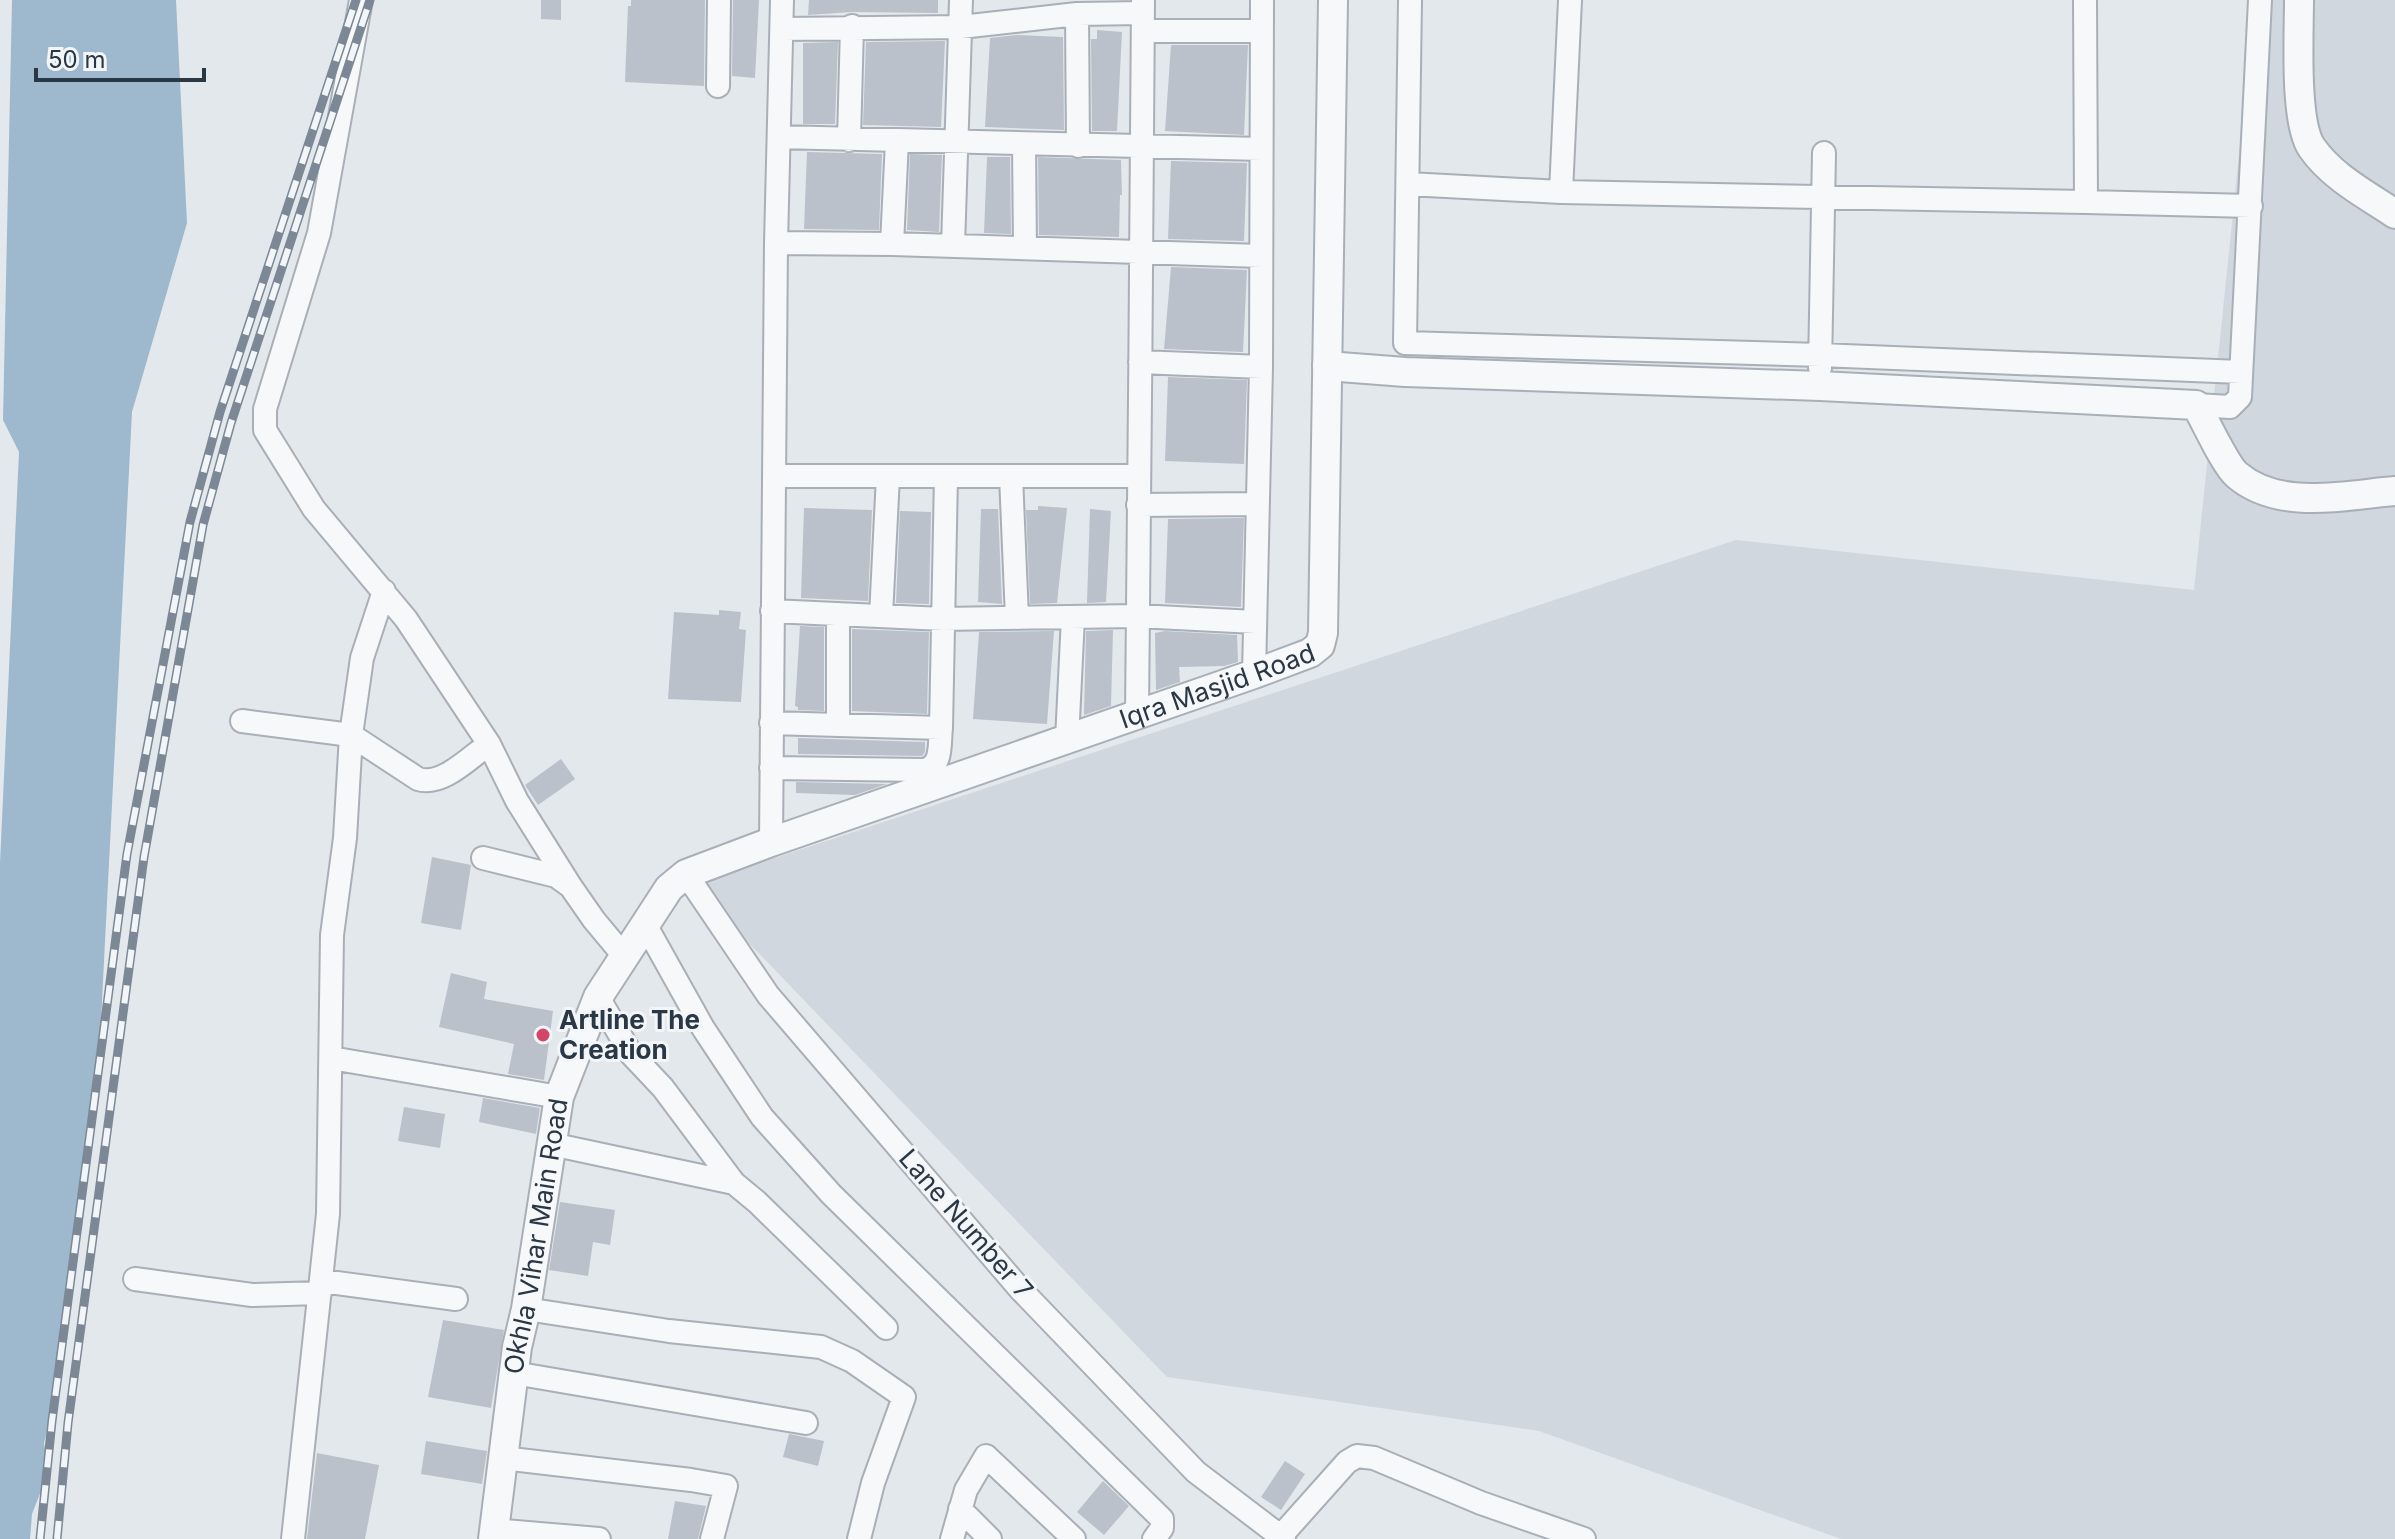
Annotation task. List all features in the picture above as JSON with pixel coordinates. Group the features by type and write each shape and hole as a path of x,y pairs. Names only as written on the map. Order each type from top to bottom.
{"street":[{"path":"361,0 324,212 263,420 265,430 314,509 422,641 489,744 517,801 571,887 624,956"},
{"path":"718,86 719,0"},
{"path":"771,842 776,243 782,0"},
{"path":"953,246 961,0"},
{"path":"1254,674 1261,367 1262,0"},
{"name":"Iqra Masjid Road","path":"686,874 1254,674 1310,653 1320,645 1323,633 1333,0"},
{"path":"1410,0 1405,343 2241,372"},
{"path":"1561,192 1570,0"},
{"path":"2085,0 2086,202"},
{"path":"1327,366 1405,372 1820,386 2230,407 2240,397 2260,0"},
{"path":"2299,0 2301,107 2310,146 2328,167 2395,214"},
{"path":"783,29 961,27 1077,14 1143,15 1262,31"},
{"path":"1077,14 1078,146"},
{"path":"1137,715 1138,476 1144,254 1141,147 1143,15"},
{"path":"849,140 852,26"},
{"path":"779,137 1261,149"},
{"path":"892,244 897,141"},
{"path":"1024,145 1025,248"},
{"path":"1820,386 1824,153"},
{"path":"1408,184 1561,192 2251,206"},
{"path":"776,243 1261,256"},
{"path":"1140,362 1261,367"},
{"path":"2196,405 2236,474 2274,495 2319,497 2395,491"},
{"path":"774,476 1138,476"},
{"path":"881,616 888,476"},
{"path":"771,768 932,769 939,757 941,728 946,476"},
{"path":"1011,476 1017,618"},
{"path":"1138,505 1257,504"},
{"path":"293,1539 328,1214 332,935 345,838 351,735 362,658 384,591"},
{"path":"772,611 943,619 1137,616 1255,622"},
{"path":"838,614 838,725"},
{"path":"1067,740 1073,617"},
{"path":"242,721 351,735 427,782 443,776 489,744"},
{"path":"771,723 941,728"},
{"path":"483,858 556,876 571,887"},
{"name":"Okhla Vihar Main Road","path":"494,1534 514,1373 559,1097 598,997 669,888 686,874"},
{"name":"Lane Number 7","path":"686,874 768,995 1020,1289 1196,1472 1282,1538"},
{"path":"646,926 703,1028 762,1117 831,1194 1162,1519 1162,1528 1154,1539"},
{"path":"598,997 631,1054 663,1088 734,1183 886,1328"},
{"path":"331,1058 559,1097"},
{"path":"551,1144 734,1183"},
{"path":"135,1279 252,1295 321,1287 456,1299"},
{"path":"526,1309 669,1331 808,1344 852,1361 904,1397 873,1483 859,1539"},
{"path":"514,1373 806,1423"},
{"path":"952,1539 966,1490 986,1456 1074,1539"},
{"path":"1282,1538 1347,1462 1357,1456 1374,1458 1481,1503 1584,1539"},
{"path":"503,1458 726,1486 712,1539"},
{"path":"960,1509 990,1539"},
{"path":"494,1534 599,1539"}],"shaded area":[{"path":"2255,0 2395,0 2395,1539 1841,1539 1539,1431 1167,1377 693,885 1736,540 2194,590"}],"water":[{"path":"12,0 176,0 187,223 132,412 98,1079 67,1280 60,1375 44,1443 48,1473 32,1514 30,1539 0,1539 0,863 19,452 3,420"}],"building":[{"path":"541,0 561,0 561,20 541,19"},
{"path":"631,0 705,0 704,86 625,82 628,6 631,6"},
{"path":"733,0 759,0 755,78 732,76"},
{"path":"809,0 938,0 938,13 808,15"},
{"path":"1097,30 1122,32 1117,131 1092,131 1091,39 1097,39"},
{"path":"1017,35 1063,37 1064,130 985,127 990,38"},
{"path":"945,41 941,127 863,125 866,42"},
{"path":"838,42 835,124 803,124 803,43"},
{"path":"1171,45 1248,45 1244,135 1165,131"},
{"path":"807,152 882,154 879,230 804,229"},
{"path":"910,154 942,155 939,232 907,230"},
{"path":"987,157 1010,157 1011,234 984,233"},
{"path":"1038,157 1121,160 1119,237 1039,235"},
{"path":"1171,161 1247,163 1244,241 1168,239"},
{"path":"1171,267 1247,270 1243,352 1164,349"},
{"path":"1168,377 1247,380 1244,464 1165,461"},
{"path":"1038,506 1067,508 1057,603 1030,604 1026,510 1038,510"},
{"path":"804,508 872,510 868,601 801,598"},
{"path":"981,509 998,509 1002,604 978,602"},
{"path":"1090,509 1111,511 1106,602 1087,603"},
{"path":"900,511 931,512 929,604 896,603"},
{"path":"1244,518 1241,607 1165,603 1168,519"},
{"path":"719,610 741,612 739,629 746,630 741,702 668,699 674,612 719,615"},
{"path":"800,626 824,627 824,711 798,710 795,706"},
{"path":"852,629 929,632 927,714 852,711"},
{"path":"1113,630 1111,706 1084,715 1086,631"},
{"path":"1054,631 1047,724 973,719 979,632"},
{"path":"1155,633 1237,635 1238,662 1224,666 1179,667 1180,682 1156,690"},
{"path":"798,738 925,742 925,752 922,756 798,754"},
{"path":"561,759 575,779 538,805 525,785"},
{"path":"796,782 887,784 855,795 796,793"},
{"path":"432,857 471,865 461,930 421,923"},
{"path":"451,973 487,982 484,999 553,1011 544,1080 508,1074 514,1044 439,1027"},
{"path":"483,1098 540,1108 536,1134 479,1122"},
{"path":"404,1107 445,1114 440,1148 398,1141"},
{"path":"560,1202 615,1210 610,1245 593,1242 588,1276 549,1270"},
{"path":"443,1320 504,1330 491,1408 428,1397"},
{"path":"789,1434 824,1441 818,1466 783,1457"},
{"path":"426,1441 487,1451 482,1484 421,1474"},
{"path":"317,1453 379,1465 365,1539 307,1539"},
{"path":"1285,1461 1305,1474 1281,1510 1261,1497"},
{"path":"1103,1481 1129,1506 1104,1535 1077,1512"},
{"path":"675,1501 706,1506 698,1539 668,1539"}],"railway":[{"path":"40,1539 52,1421 127,854 190,522 220,412 356,0"},
{"path":"57,1539 68,1423 144,857 203,525 231,423 370,0"}],"place":[{"name":"Artline The Creation","path":"543,1035"}]}
